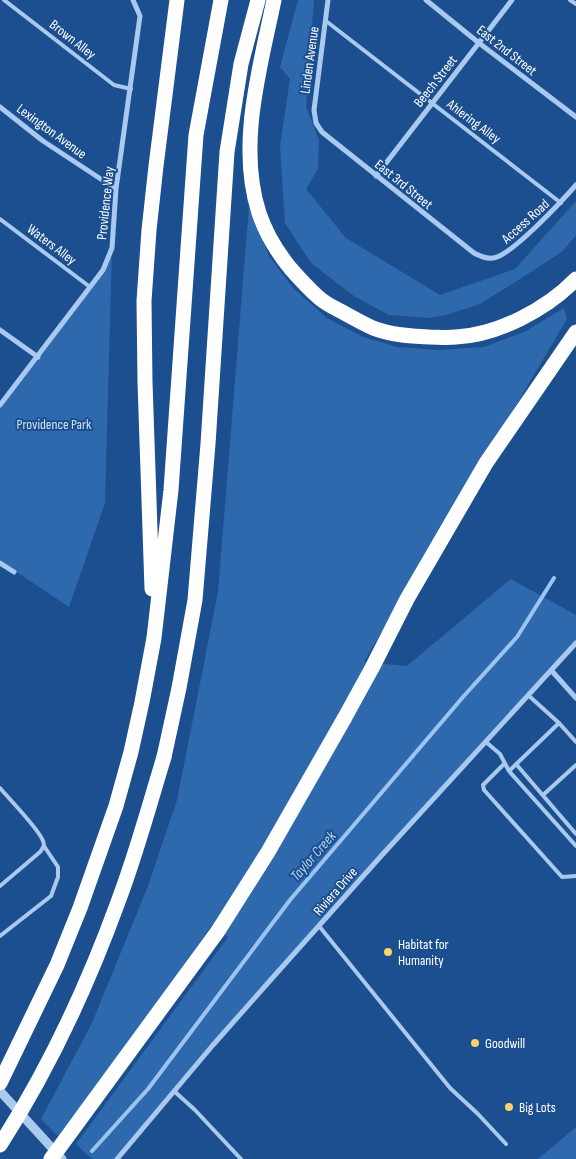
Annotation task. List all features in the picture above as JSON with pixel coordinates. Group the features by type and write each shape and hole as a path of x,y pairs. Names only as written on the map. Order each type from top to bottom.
{"highway":[{"path":"154,638 144,301 156,166 177,0"},
{"path":"0,1083 57,965 113,815 131,752 154,638 171,490 196,135 221,0"},
{"path":"0,1145 34,1091 47,1062 68,1024 90,972 118,902 164,757 195,600 208,444 227,152 241,64 258,0"},
{"path":"274,0 254,92 250,156 252,185 266,231 297,276 318,298 372,328 389,333 408,336 457,337 490,330 511,323 538,308 576,279"},
{"path":"51,1159 218,931 268,852 344,719 407,599 486,463 576,332"}],"street":[{"name":"Providence Way","path":"0,405 103,270 112,248 116,189 140,16 133,0"},
{"name":"Linden Avenue","path":"316,123 314,110 328,0"},
{"name":"East 2nd Street","path":"426,0 576,117"},
{"name":"Beech Street","path":"376,176 512,0"},
{"name":"Lexington Avenue","path":"0,108 43,141 116,189"},
{"name":"East 3rd Street","path":"316,123 322,132 376,176 474,254 482,257"},
{"name":"Access Road","path":"482,257 493,258 506,253 561,203 576,185"},
{"path":"0,330 38,357"},
{"path":"0,563 14,572"},
{"name":"Riviera Drive","path":"117,1159 213,1044 382,855 576,643"},
{"path":"551,670 576,698"},
{"path":"0,1091 62,1159"}],"lane":[{"name":"Brown Alley","path":"4,0 114,85 131,89"},
{"path":"570,0 576,4"},
{"name":"Ahlering Alley","path":"326,21 561,203"},
{"name":"Waters Alley","path":"0,218 90,287"},
{"path":"528,694 576,742"},
{"path":"509,771 559,723"},
{"path":"486,742 500,754 509,771 576,846"},
{"path":"504,764 483,785 484,790 562,877 576,876"},
{"path":"516,764 576,834"},
{"path":"542,795 576,764"},
{"path":"0,788 38,832 44,846 58,867 58,876 51,896 0,936"},
{"path":"0,886 40,852 44,846"},
{"path":"319,926 450,1088 506,1144"},
{"path":"174,1091 201,1116 241,1159"}],"green space":[{"path":"298,0 314,0 306,107 319,140 318,169 306,189 346,238 440,295 515,269 576,201 576,235 563,251 480,304 446,315 429,318 389,315 354,296 311,263 285,223 280,146 290,79 280,67"},
{"path":"249,206 269,256 293,288 327,318 361,336 397,347 438,350 484,347 526,331 564,308 567,319 364,662 407,666 511,579 576,615 576,643 319,926 117,1159 92,1159 76,1144 228,937 211,926 130,1043 58,1136 41,1119 92,1023 148,886 177,800 218,592"},
{"name":"Providence Park","path":"112,248 105,503 69,607 0,561 0,405 103,270"},
{"path":"576,1127 576,1159 538,1159"}],"waterway":[{"name":"Taylor Creek","path":"92,1151 148,1089 290,900 463,697 517,637 554,578"}],"place":[{"name":"Habitat for Humanity","path":"388,952"},
{"name":"Goodwill","path":"475,1043"},
{"name":"Big Lots","path":"509,1107"}]}
